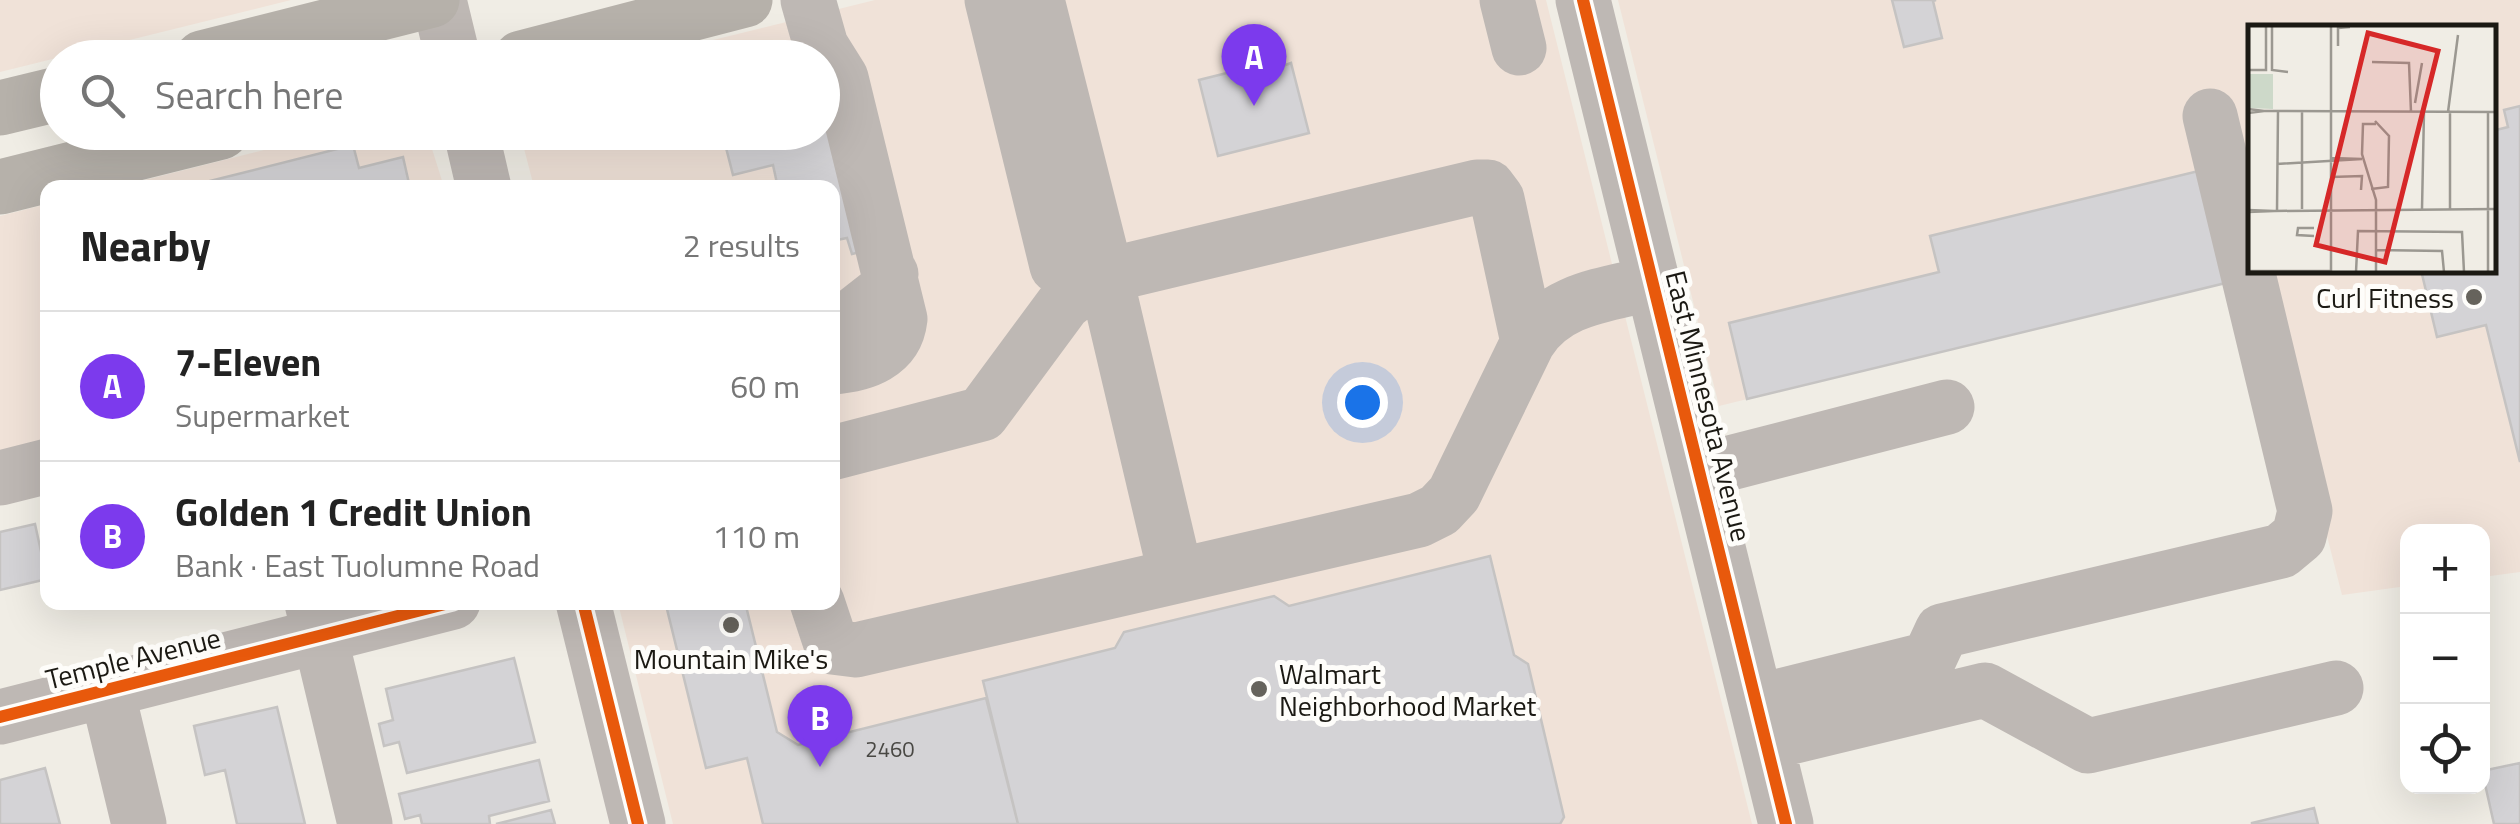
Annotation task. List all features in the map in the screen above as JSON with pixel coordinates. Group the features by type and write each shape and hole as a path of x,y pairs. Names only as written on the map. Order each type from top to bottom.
{"main road":[{"path":"274,40 435,0"},
{"path":"591,40 745,0"},
{"path":"0,108 40,98"},
{"path":"0,187 149,150"}],"street":[{"path":"435,0 447,40"},
{"path":"808,0 818,40"},
{"path":"992,0 1057,266 1096,279"},
{"path":"1038,0 1100,250 1096,279 1176,576"},
{"name":"East Minnesota Avenue","path":"1583,0 1786,824"},
{"path":"840,77 900,319 895,338 871,359 840,365"},
{"path":"1761,722 1930,660 1942,631 2280,551 2299,536 2304,511 2210,116"},
{"path":"475,150 482,180"},
{"path":"840,452 982,414 1064,303 1096,279 1485,186 1497,199 1528,342"},
{"path":"840,326 883,292 891,274"},
{"path":"819,610 829,642 847,652 1434,514 1457,488 1528,342 1544,320 1562,308 1652,284"},
{"path":"1699,471 1947,407"},
{"path":"0,478 40,468"},
{"name":"Temple Avenue","path":"0,717 106,691 315,619 388,610"},
{"path":"585,610 638,824"},
{"path":"315,619 365,824"},
{"path":"1761,722 1986,690 2088,746 2336,688"},
{"path":"106,691 139,824"}],"shaded area":[{"path":"0,0 291,0 129,40 40,40 40,62 0,72"},
{"path":"875,0 1546,0 1752,824 673,824 620,610 840,610 840,180 532,180 524,150 840,150 840,40 713,40"},
{"path":"1618,0 2520,0 2520,572 2490,576 2490,524 2400,524 2400,587 2342,595 2260,272 1719,406"},
{"path":"264,150 432,150 442,180 145,180"},
{"path":"40,206 40,445 0,455 0,216"}],"building":[{"path":"1892,0 1936,0 1933,1 1942,38 1904,47"},
{"path":"1279,60 1280,67 1291,63 1309,133 1218,156 1199,80"},
{"name":"Curl Fitness","path":"2520,106 2520,462 2486,325 2437,337 2421,272 2495,272 2495,130 2508,127 2504,110"},
{"path":"840,144 877,248 852,254 847,238 840,239 840,180 776,180 773,165 733,175 727,150 840,150"},
{"path":"333,150 354,150 359,168 403,157 408,180 214,180"},
{"path":"2211,168 2238,280 1747,399 1729,323 1939,272 1930,236"},
{"path":"35,524 40,581 0,590 0,532"},
{"name":"Walmart Neighborhood Market","path":"1490,556 1514,655 1528,664 1564,817 1560,824 1018,824 983,681 1115,648 1124,632 1274,596 1289,606"},
{"path":"667,610 747,610 777,732 798,745 986,698 1018,824 763,824 747,758 706,768"},
{"path":"514,658 535,742 407,773 399,742 384,746 379,724 393,720 386,689"},
{"path":"277,707 305,824 237,824 225,770 205,775 194,726"},
{"path":"539,760 549,801 489,816 490,824 422,824 420,815 405,819 399,794"},
{"path":"2520,763 2520,824 2494,824 2487,794 2490,769"},
{"path":"45,768 60,824 0,824 0,780"},
{"path":"2314,808 2318,824 2252,824 2252,823"},
{"path":"551,810 555,824 496,824"}],"cycle path":[{"path":"1583,0 1786,824"},
{"path":"0,717 421,610"},
{"path":"585,610 638,824"}],"place":[{"name":"7-Eleven","path":"1254,106"},
{"name":"Curl Fitness","path":"2474,297"},
{"name":"Mountain Mike's","path":"731,625"},
{"name":"Walmart Neighborhood Market","path":"1259,689"},
{"name":"Golden 1 Credit Union","path":"820,767"}]}
